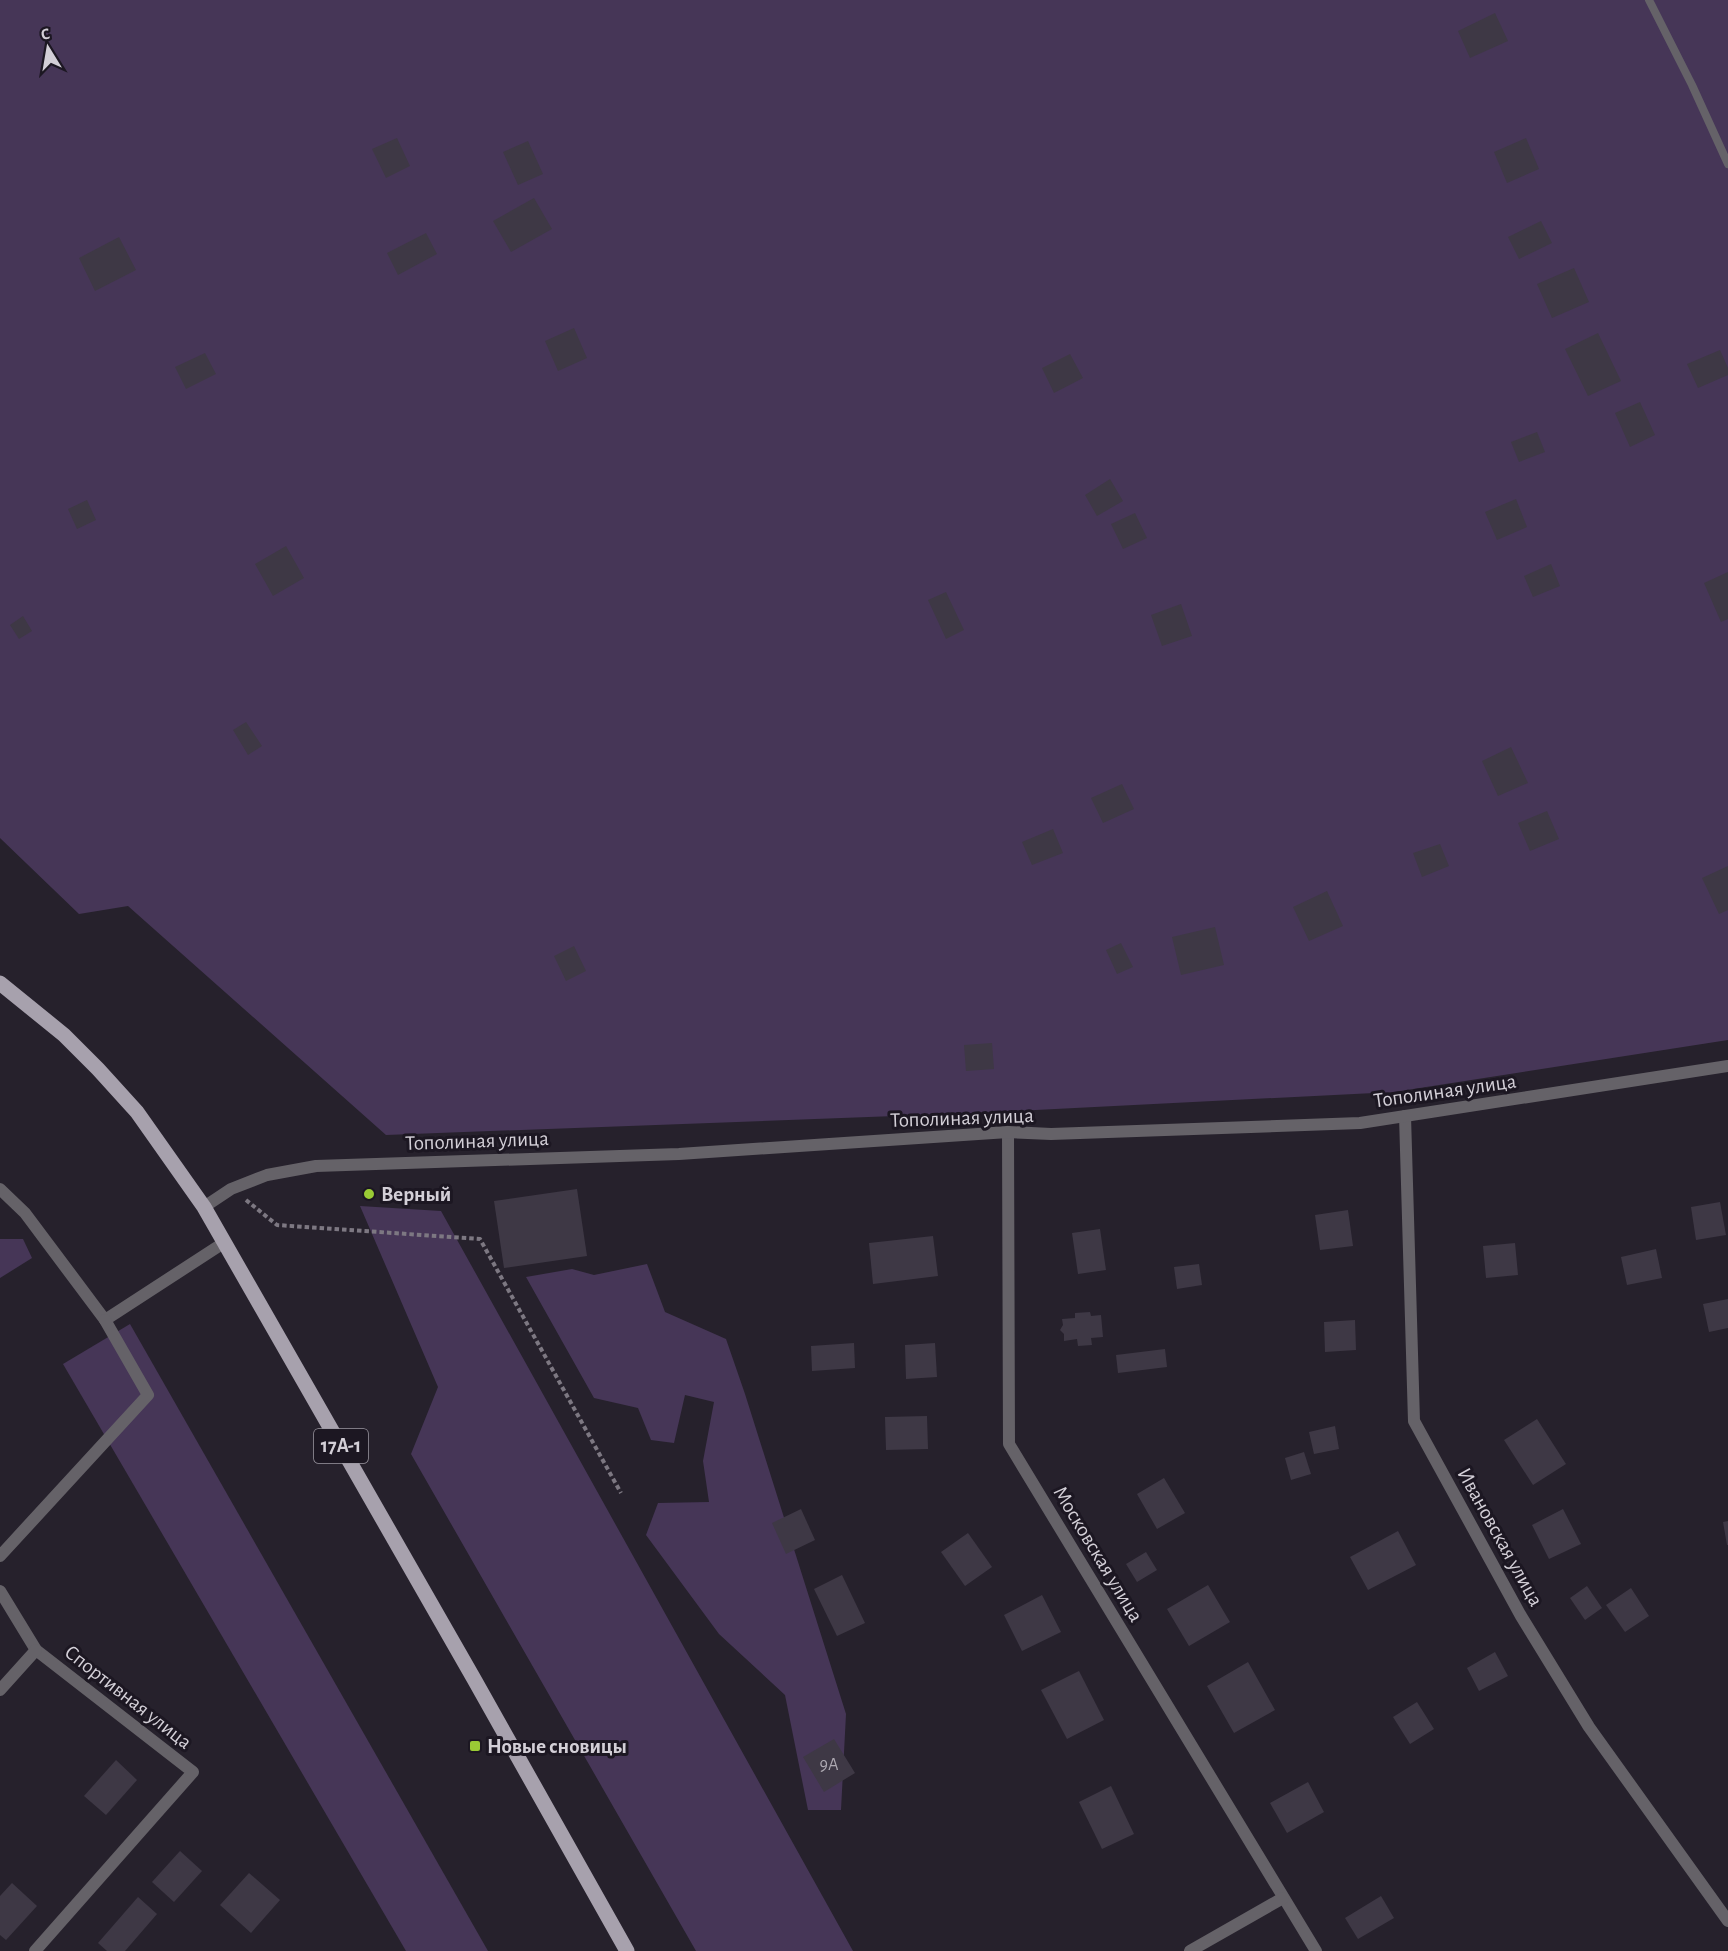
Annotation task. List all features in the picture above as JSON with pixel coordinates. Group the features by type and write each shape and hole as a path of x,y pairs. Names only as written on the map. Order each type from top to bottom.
{"main road":[{"name":"17А-1","path":"0,983 64,1035 137,1112 204,1207 627,1951"}],"street":[{"name":"Тополиная улица","path":"204,1207 231,1189 267,1175 316,1166 679,1154 1008,1132 1051,1134 1360,1123 1728,1066"},
{"name":"Ивановская улица","path":"1405,1116 1414,1421 1521,1616 1589,1727 1728,1921"},
{"name":"Московская улица","path":"1008,1132 1009,1444 1316,1951"},
{"path":"0,1189 25,1213 105,1320 148,1395 0,1556"},
{"path":"105,1320 225,1242"},
{"path":"0,1591 36,1650"},
{"name":"Спортивная улица","path":"0,1690 36,1650 193,1772 35,1951"},
{"path":"1190,1951 1283,1898"}],"lane":[{"path":"1649,0 1692,85 1728,164"}],"path":[{"path":"231,1189 278,1225 480,1239 621,1493"}],"shaded area":[{"path":"0,0 1728,0 1728,1040 1394,1092 975,1113 386,1135 128,906 79,914 0,838"},
{"path":"360,1206 441,1211 853,1951 696,1951 411,1454 438,1387"},
{"path":"0,1239 23,1239 32,1258 0,1278"},
{"path":"647,1264 665,1312 726,1339 846,1714 841,1810 808,1810 785,1695 719,1634 646,1535 658,1503 709,1502 703,1461 714,1402 685,1395 674,1443 651,1440 638,1408 594,1398 526,1277 572,1269 594,1275"},
{"path":"130,1324 488,1951 406,1951 63,1364"}],"building":[{"path":"1495,13 1508,41 1470,58 1458,31"},
{"path":"397,138 410,166 386,178 372,149"},
{"path":"1526,138 1539,169 1507,183 1494,152"},
{"path":"528,141 543,174 518,185 503,152"},
{"path":"534,198 552,229 511,252 493,221"},
{"path":"1541,221 1552,243 1519,259 1508,237"},
{"path":"426,233 437,254 398,275 387,253"},
{"path":"119,237 136,270 95,291 79,258"},
{"path":"1574,268 1589,302 1552,318 1537,284"},
{"path":"574,328 587,358 558,371 545,341"},
{"path":"1598,333 1621,381 1588,396 1565,349"},
{"path":"1720,350 1728,368 1728,375 1698,388 1687,364"},
{"path":"205,353 216,374 186,389 175,367"},
{"path":"1070,354 1083,378 1054,393 1042,368"},
{"path":"1640,402 1655,435 1630,447 1615,413"},
{"path":"1537,432 1545,452 1519,462 1511,442"},
{"path":"1110,479 1123,501 1097,516 1085,495"},
{"path":"1516,499 1527,527 1497,540 1485,512"},
{"path":"87,500 96,520 77,529 68,509"},
{"path":"1135,513 1147,538 1123,549 1111,524"},
{"path":"286,546 304,578 273,596 255,564"},
{"path":"1551,564 1560,586 1533,597 1524,576"},
{"path":"1728,572 1728,619 1721,622 1704,583"},
{"path":"946,592 964,630 946,639 928,600"},
{"path":"1181,604 1192,636 1162,646 1151,615"},
{"path":"23,616 32,631 19,639 10,625"},
{"path":"246,722 262,746 248,755 233,730"},
{"path":"1511,747 1528,783 1498,796 1482,761"},
{"path":"1122,784 1134,809 1103,823 1091,798"},
{"path":"1547,811 1559,839 1530,851 1518,823"},
{"path":"1053,829 1063,853 1032,865 1022,842"},
{"path":"1440,844 1449,866 1422,877 1413,853"},
{"path":"1728,866 1728,910 1719,914 1702,878"},
{"path":"1327,891 1343,926 1309,941 1293,907"},
{"path":"1215,927 1224,965 1181,975 1172,937"},
{"path":"1121,943 1133,967 1117,974 1106,950"},
{"path":"574,946 586,971 566,981 554,956"},
{"path":"992,1043 994,1069 966,1071 964,1045"},
{"path":"577,1189 587,1256 504,1268 494,1201"},
{"path":"1720,1202 1726,1235 1696,1240 1691,1207"},
{"path":"1348,1210 1353,1246 1320,1250 1315,1215"},
{"path":"1100,1229 1106,1270 1078,1274 1072,1233"},
{"path":"933,1236 938,1276 873,1284 869,1243"},
{"path":"1515,1243 1518,1275 1486,1278 1483,1246"},
{"path":"1656,1249 1662,1278 1627,1285 1621,1257"},
{"path":"1199,1264 1202,1285 1177,1289 1174,1267"},
{"path":"1728,1299 1728,1328 1709,1332 1703,1304"},
{"path":"1090,1312 1091,1316 1101,1315 1103,1337 1091,1338 1092,1345 1078,1346 1077,1339 1064,1341 1064,1334 1060,1330 1063,1325 1062,1319 1075,1318 1075,1313"},
{"path":"1355,1320 1356,1350 1325,1352 1324,1322"},
{"path":"854,1343 855,1368 812,1371 811,1346"},
{"path":"935,1343 937,1377 906,1379 905,1345"},
{"path":"1165,1349 1167,1367 1118,1373 1116,1355"},
{"path":"927,1416 928,1449 886,1450 885,1417"},
{"path":"1537,1419 1566,1464 1533,1485 1504,1440"},
{"path":"1335,1426 1339,1449 1314,1454 1309,1432"},
{"path":"1304,1452 1311,1474 1291,1480 1285,1458"},
{"path":"1164,1478 1185,1513 1157,1529 1137,1494"},
{"path":"801,1509 815,1540 786,1554 772,1523"},
{"path":"1563,1509 1581,1544 1549,1559 1532,1525"},
{"path":"1728,1521 1728,1545 1727,1545 1723,1522"},
{"path":"1398,1531 1416,1565 1368,1590 1350,1557"},
{"path":"968,1533 992,1567 965,1586 941,1552"},
{"path":"1146,1552 1157,1570 1137,1582 1126,1564"},
{"path":"842,1575 865,1623 837,1636 814,1589"},
{"path":"1208,1585 1230,1622 1189,1646 1167,1609"},
{"path":"1587,1586 1602,1608 1585,1620 1570,1598"},
{"path":"1631,1588 1649,1616 1625,1632 1606,1605"},
{"path":"1042,1595 1061,1632 1022,1651 1004,1615"},
{"path":"1495,1652 1508,1676 1479,1691 1467,1668"},
{"path":"1248,1662 1275,1710 1234,1733 1207,1686"},
{"path":"1079,1671 1104,1720 1067,1739 1041,1690"},
{"path":"1417,1702 1434,1729 1410,1744 1393,1717"},
{"path":"834,1739 855,1773 824,1792 803,1757"},
{"path":"116,1760 137,1780 106,1815 84,1796"},
{"path":"1308,1782 1324,1812 1287,1833 1270,1803"},
{"path":"1111,1786 1134,1834 1102,1849 1079,1802"},
{"path":"180,1851 202,1871 174,1902 152,1882"},
{"path":"249,1873 280,1900 251,1933 220,1905"},
{"path":"12,1883 37,1906 6,1940 0,1935 0,1896"},
{"path":"1381,1896 1394,1918 1358,1939 1345,1918"},
{"path":"138,1897 157,1914 125,1951 107,1951 98,1943"}],"place":[{"name":"Верный","path":"369,1194"},
{"name":"Новые сновицы","path":"475,1746"}]}
